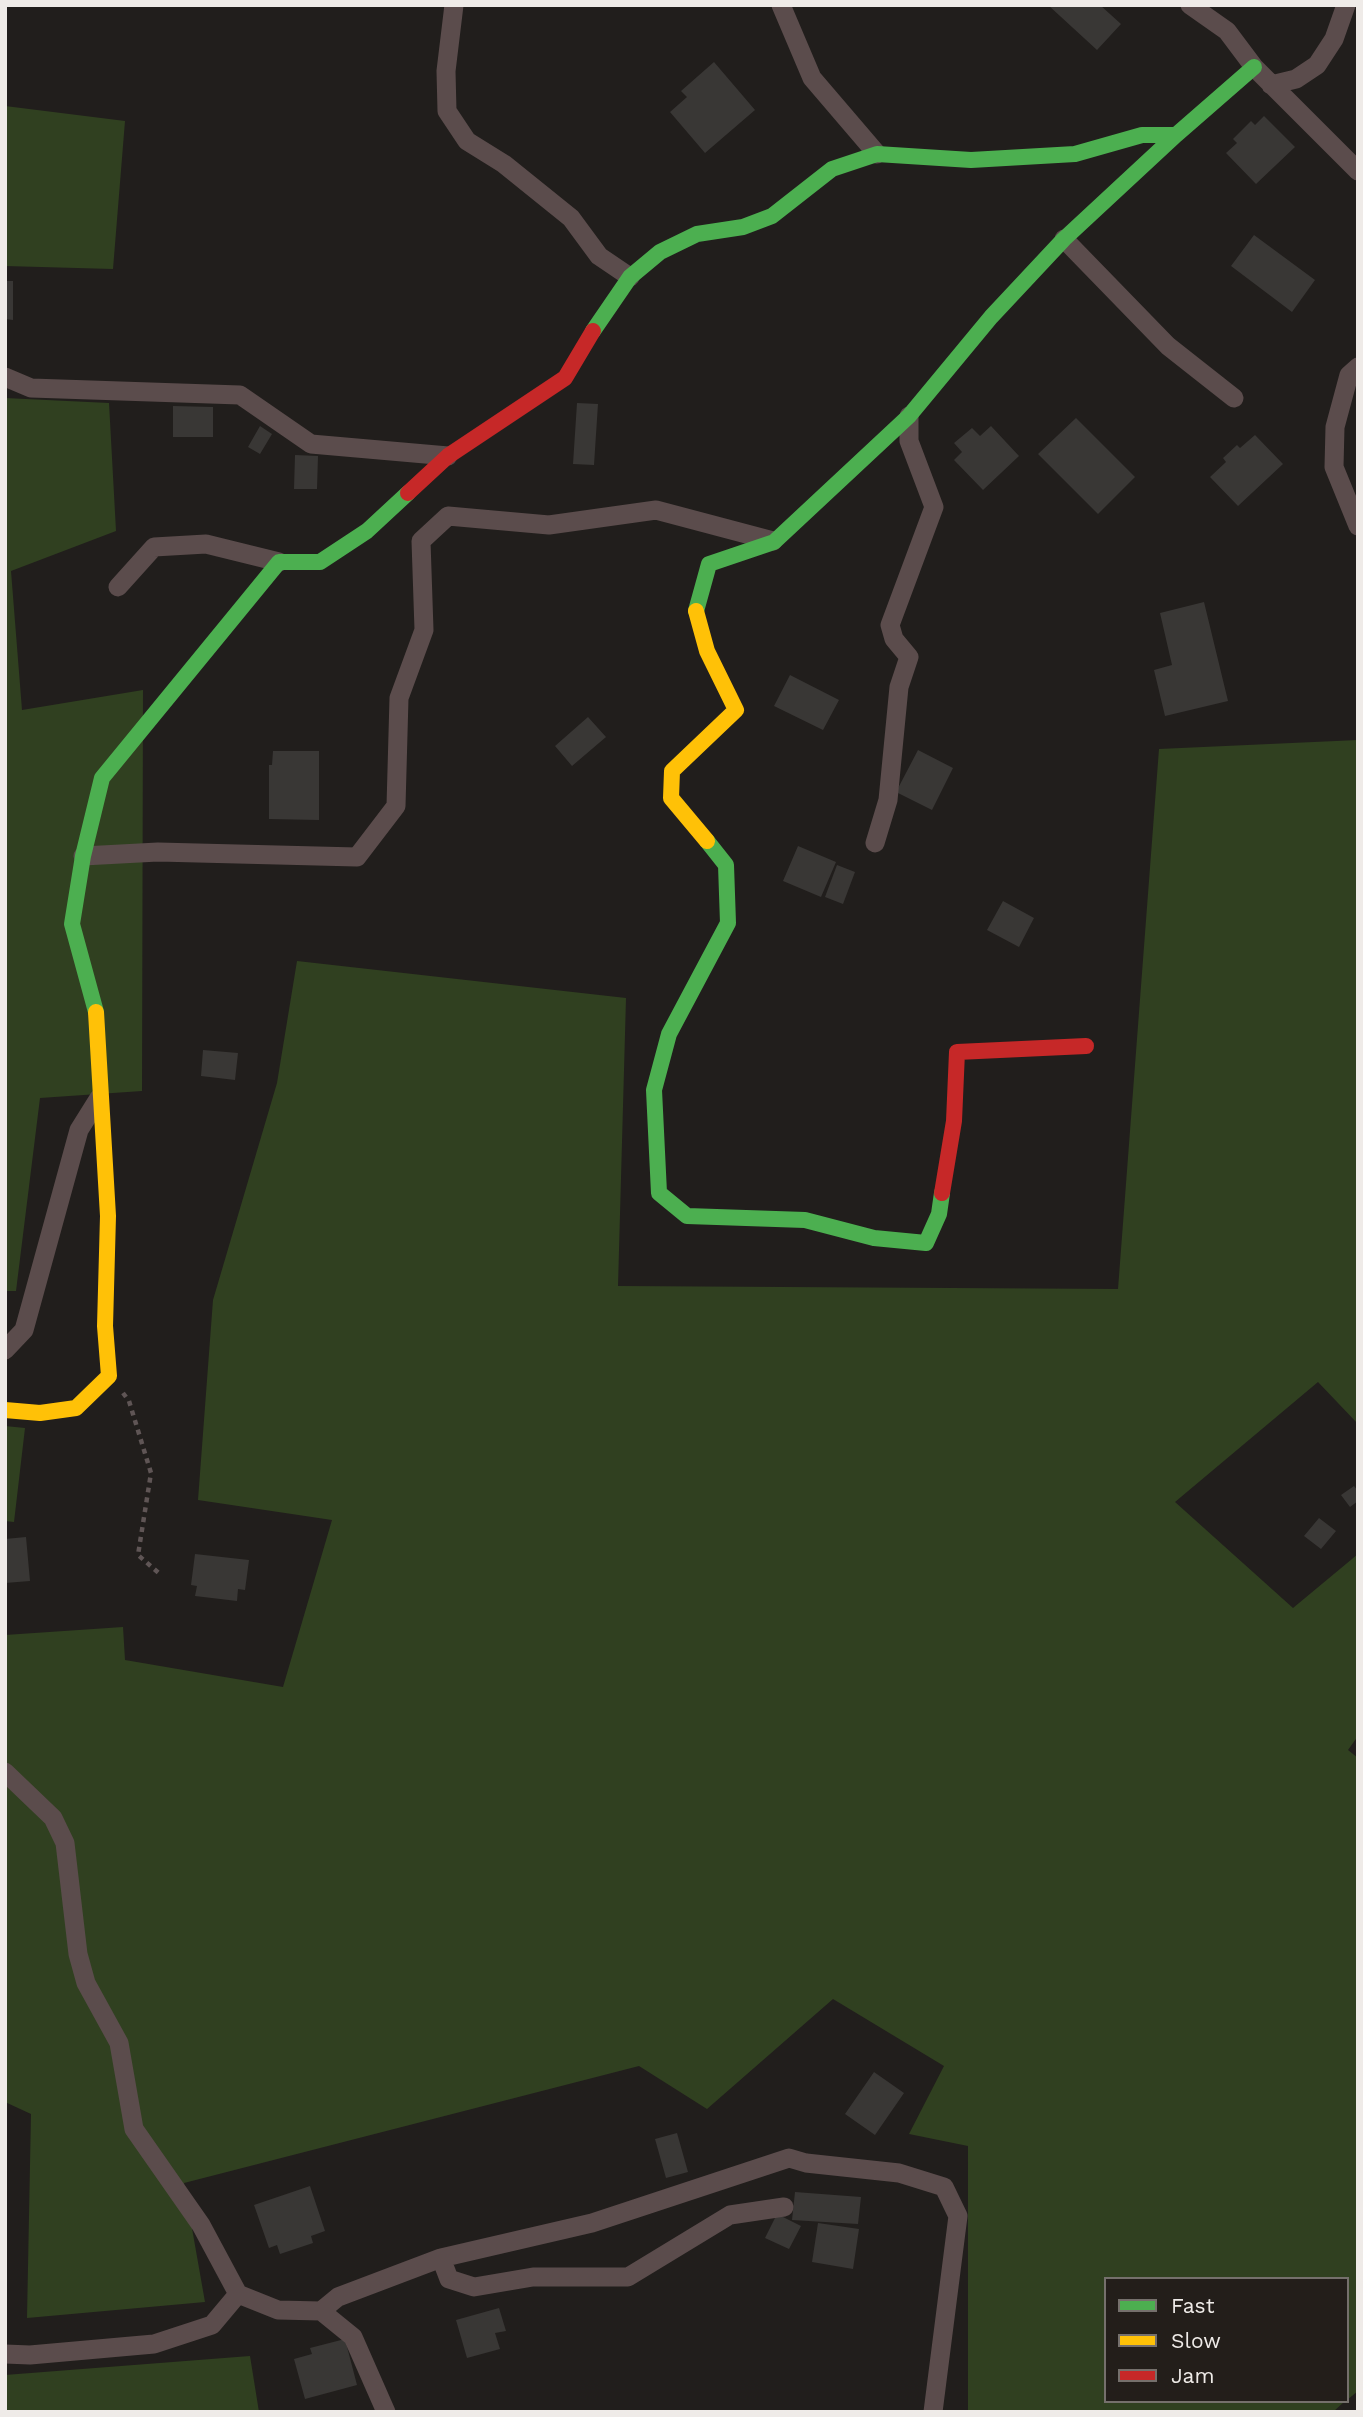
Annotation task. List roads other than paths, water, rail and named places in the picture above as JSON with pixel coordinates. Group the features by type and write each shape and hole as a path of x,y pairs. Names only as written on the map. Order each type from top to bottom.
{"street":[{"path":"454,5 446,71 447,111 467,141 504,164 571,218 599,256 631,277"},
{"path":"781,5 812,78 877,154"},
{"path":"1190,5 1227,31 1254,67 1358,171"},
{"path":"1271,85 1296,79 1317,65 1334,39 1346,5"},
{"path":"1086,1046 957,1052 950,1148 939,1214 926,1243 874,1238 805,1220 687,1216 659,1193 654,1090 669,1034 728,923 726,865 671,798 672,771 736,710 707,651 695,608 709,564 775,542 909,416 991,317 1064,239 1254,67"},
{"path":"118,587 154,547 206,544 279,562 320,562 367,531 448,456 565,379 587,339 631,277 660,252 697,233 743,227 772,216 832,169 877,154 971,160 1075,155 1142,135 1176,135"},
{"path":"1064,239 1168,346 1234,398"},
{"path":"1358,367 1349,375 1335,427 1334,467 1358,526"},
{"path":"5,377 31,388 240,395 311,444 448,456"},
{"path":"875,843 888,800 899,687 909,657 894,639 890,625 934,507 909,441 909,416"},
{"path":"83,856 158,852 357,857 396,806 399,698 424,630 421,541 448,516 549,525 656,510 775,542"},
{"path":"5,1410 40,1413 76,1408 109,1377 105,1326 108,1216 99,1098 97,1014 72,924 83,856 102,778 279,562"},
{"path":"5,1350 24,1330 79,1130 99,1098"},
{"path":"5,1772 53,1818 65,1843 78,1954 86,1983 119,2043 134,2129 201,2225 238,2294 278,2310 321,2311 353,2337 386,2412"},
{"path":"321,2311 338,2297 441,2258 592,2222 789,2158 806,2163 899,2173 944,2187 958,2216 933,2412"},
{"path":"441,2258 449,2279 474,2287 533,2277 628,2277 730,2215 784,2207"},
{"path":"5,2354 30,2355 154,2344 212,2325 238,2294"}]}
